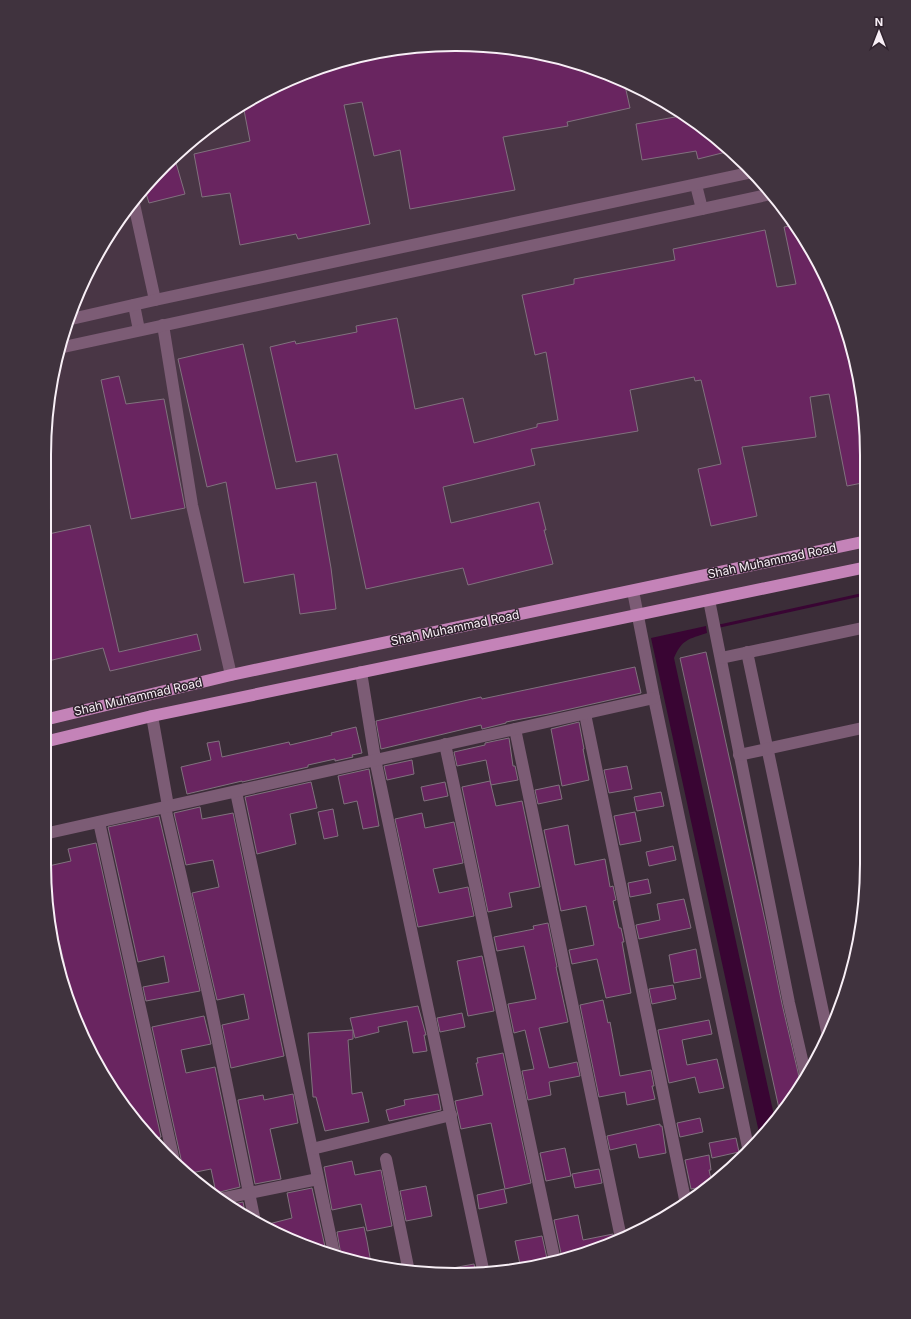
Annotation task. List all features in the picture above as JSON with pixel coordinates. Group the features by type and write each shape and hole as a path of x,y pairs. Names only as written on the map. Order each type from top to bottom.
{"main road":[{"name":"Shah Muhammad Road","path":"51,718 231,675 860,542"},
{"name":"Shah Muhammad Road","path":"51,740 152,716 638,616 860,568"}],"street":[{"path":"75,318 134,304 746,174"},
{"path":"696,185 702,209"},
{"path":"66,346 765,195"},
{"path":"135,209 155,300"},
{"path":"134,304 139,330"},
{"path":"163,325 192,505 231,675"},
{"path":"633,591 747,1144"},
{"path":"709,600 789,1003 804,1069"},
{"path":"721,658 860,628"},
{"path":"747,652 826,1025"},
{"path":"361,672 375,759 483,1267"},
{"path":"51,832 654,698"},
{"path":"585,714 685,1197"},
{"path":"152,716 166,806 209,998 253,1214"},
{"path":"515,729 620,1232"},
{"path":"739,755 860,729"},
{"path":"445,744 554,1255"},
{"path":"236,792 333,1249"},
{"path":"99,822 172,1153"},
{"path":"312,1150 451,1115"},
{"path":"386,1159 408,1265"},
{"path":"228,1198 318,1179"}],"shaded area":[{"path":"429,52 482,52 508,54 534,59 586,72 658,105 702,135 742,169 776,209 806,253 839,325 857,403 860,456 860,565 51,739 51,456 54,403 72,325 93,277 105,253 119,231 151,189 169,169 209,135 253,105 301,82 325,72 377,59 403,54"},
{"path":"860,594 860,597 718,628 717,625"},
{"path":"706,626 707,633 683,643 674,658 773,1113 759,1131 651,638"}],"building":[{"path":"456,51 482,52 508,54 560,65 586,72 626,89 630,108 567,122 568,126 503,137 515,190 410,209 400,150 374,156 362,102 344,105 370,224 298,239 296,234 240,245 230,193 202,197 194,154 250,141 244,111 253,105 325,72 403,54"},
{"path":"676,117 724,153 698,159 696,151 642,160 636,124"},
{"path":"176,163 185,194 149,203 146,195"},
{"path":"789,226 806,253 839,325 857,403 860,483 847,486 829,394 810,397 816,437 742,447 757,516 711,526 698,469 721,464 701,380 695,381 694,377 630,390 638,431 531,449 535,465 443,487 451,523 539,502 546,530 544,530 553,564 468,585 463,568 366,589 337,454 296,462 270,347 295,341 296,344 357,332 356,326 397,318 415,409 463,398 474,443 537,427 537,424 558,420 546,352 535,355 522,295 574,284 574,279 675,260 673,249 765,230 777,287 796,284 784,227"},
{"path":"243,344 276,489 316,482 331,568 336,609 300,614 294,574 244,583 226,482 207,487 178,359"},
{"path":"119,376 126,404 164,399 185,508 131,519 101,380"},
{"path":"90,525 119,652 197,634 201,650 110,671 103,648 51,660 51,533"},
{"path":"706,652 799,1077 779,1106 680,658"},
{"path":"635,667 641,693 506,722 482,729 481,725 381,749 376,721 481,697 482,699"},
{"path":"579,722 589,780 562,786 551,729"},
{"path":"356,727 362,753 352,755 353,757 308,765 308,767 187,794 181,767 211,760 207,743 219,741 222,757 289,742 290,745 332,735 331,733"},
{"path":"509,738 513,766 515,766 518,780 491,785 486,760 457,766 454,752"},
{"path":"412,760 414,774 387,780 384,766"},
{"path":"627,766 632,789 609,793 604,770"},
{"path":"369,769 379,826 363,829 357,801 344,804 338,776"},
{"path":"490,781 496,806 522,801 540,887 509,893 512,907 488,912 462,787"},
{"path":"311,782 317,808 290,814 296,844 257,854 245,797"},
{"path":"445,782 448,796 424,801 421,787"},
{"path":"559,785 562,799 538,804 535,790"},
{"path":"661,792 664,806 637,811 634,797"},
{"path":"200,807 202,819 233,813 284,1056 231,1068 222,1025 249,1019 244,994 217,1000 192,893 219,887 213,860 186,865 174,813"},
{"path":"333,809 338,836 324,839 318,812"},
{"path":"635,812 641,841 620,845 614,816"},
{"path":"422,813 425,828 454,822 463,863 433,869 439,893 468,887 474,916 418,927 395,819"},
{"path":"159,816 200,991 146,1001 143,987 169,982 164,956 138,962 108,827"},
{"path":"568,825 575,865 605,859 610,887 613,886 616,900 613,901 619,928 621,928 624,942 622,942 631,993 606,998 597,959 572,964 569,950 594,945 586,906 561,911 544,830"},
{"path":"96,843 161,1137 158,1138 135,1110 105,1066 72,994 54,916 51,865 71,861 68,849"},
{"path":"673,846 676,860 649,866 646,852"},
{"path":"648,879 651,893 630,897 628,883"},
{"path":"684,899 691,928 639,939 636,925 660,920 657,904"},
{"path":"548,923 568,1022 539,1028 549,1068 577,1062 580,1076 549,1082 551,1095 528,1100 522,1071 534,1069 525,1030 514,1033 508,1004 536,999 524,946 497,951 494,937 534,929 533,926"},
{"path":"696,949 701,978 674,983 669,955"},
{"path":"482,956 494,1011 468,1016 457,961"},
{"path":"673,985 676,999 652,1004 649,989"},
{"path":"603,1000 608,1023 610,1022 620,1076 651,1070 655,1099 627,1105 625,1092 599,1097 580,1005"},
{"path":"418,1006 426,1035 424,1035 427,1051 413,1053 407,1021 378,1027 379,1032 355,1038 350,1018"},
{"path":"462,1013 465,1027 440,1032 437,1018"},
{"path":"204,1016 211,1044 181,1050 186,1073 215,1067 240,1187 220,1192 215,1188 211,1169 194,1172 181,1161 152,1027"},
{"path":"709,1020 712,1034 682,1040 687,1065 717,1059 724,1088 699,1093 695,1077 669,1083 658,1030"},
{"path":"353,1030 353,1039 348,1040 352,1094 362,1092 369,1122 325,1131 316,1097 313,1097 308,1033"},
{"path":"503,1053 531,1183 505,1189 491,1123 461,1129 455,1101 483,1095 476,1063 478,1063 477,1058"},
{"path":"293,1094 298,1123 270,1129 281,1179 255,1184 238,1100 263,1095 264,1100"},
{"path":"438,1094 441,1110 389,1121 386,1110 405,1105 404,1100"},
{"path":"700,1118 703,1132 680,1137 677,1123"},
{"path":"660,1124 660,1126 662,1126 666,1153 639,1158 636,1144 610,1150 607,1136"},
{"path":"736,1138 739,1152 712,1158 709,1143"},
{"path":"565,1148 571,1176 546,1181 540,1153"},
{"path":"709,1155 711,1177 696,1188 691,1189 685,1160"},
{"path":"352,1161 355,1175 381,1170 392,1226 367,1231 361,1204 332,1210 324,1167"},
{"path":"599,1169 602,1183 575,1188 572,1174"},
{"path":"426,1186 432,1216 406,1221 400,1191"},
{"path":"312,1188 325,1247 272,1223 292,1218 287,1193"},
{"path":"504,1189 507,1203 479,1209 477,1195"},
{"path":"243,1202 244,1208 236,1203"},
{"path":"578,1215 583,1240 613,1234 613,1236 586,1247 561,1254 554,1220"},
{"path":"364,1227 370,1258 340,1251 337,1232"},
{"path":"542,1236 547,1257 520,1263 515,1241"},
{"path":"474,1264 475,1267 456,1268 453,1268"}]}
